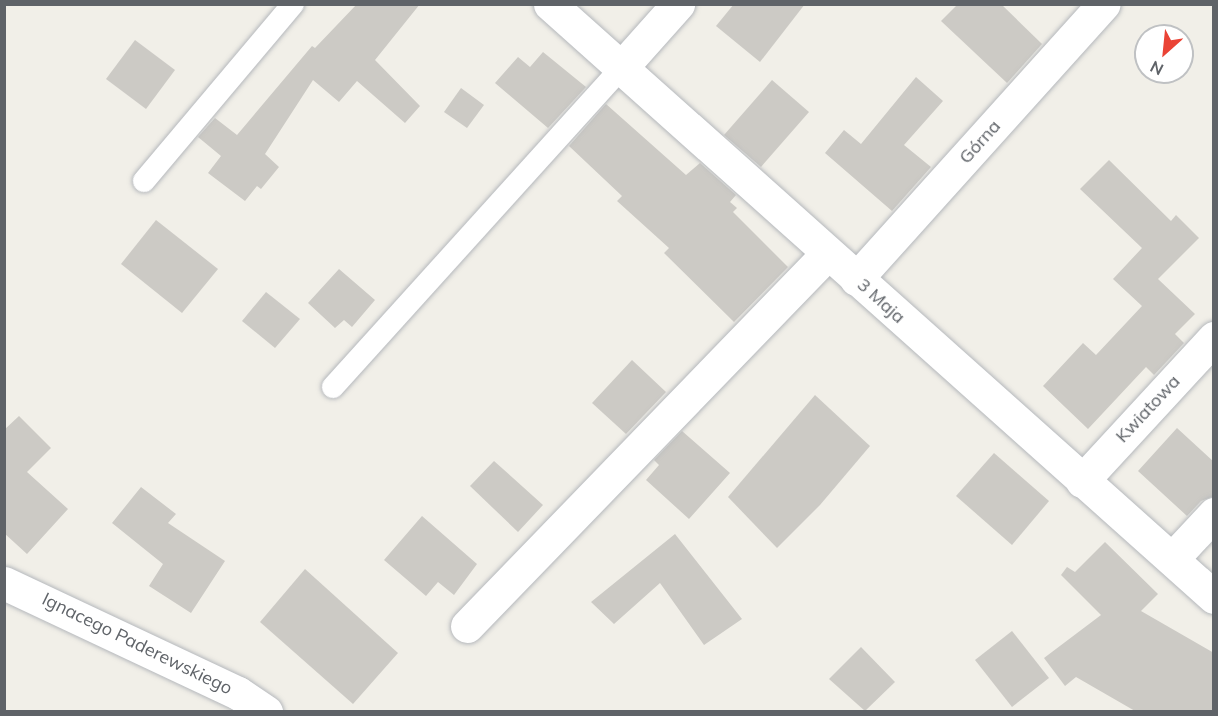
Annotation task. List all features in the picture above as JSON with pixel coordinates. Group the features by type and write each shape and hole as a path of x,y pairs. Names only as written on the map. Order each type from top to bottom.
{"street":[{"name":"3 Maja","path":"550,4 827,254 1214,597"},
{"path":"621,68 678,4"},
{"name":"Górna","path":"856,279 1104,4"},
{"path":"467,626 827,254"},
{"name":"Kwiatowa","path":"1082,480 1214,338"},
{"path":"1172,559 1214,514"},
{"name":"Ignacego Paderewskiego","path":"4,583 238,693 266,711"}],"lane":[{"path":"144,181 293,4"},
{"path":"333,387 621,68"}],"building":[{"path":"357,4 420,4 375,60 420,106 405,123 357,81 339,102 313,80 265,154 279,167 261,189 257,186 245,201 208,173 221,156 198,137 215,118 237,135 312,46 315,48"},
{"path":"734,4 805,4 760,62 716,26"},
{"path":"958,4 1001,4 1042,44 1007,83 941,21"},
{"path":"135,40 175,70 146,109 106,79"},
{"path":"543,52 586,87 548,128 495,83 518,57 530,67"},
{"path":"916,77 943,101 904,145 931,167 892,211 825,153 844,130 861,144"},
{"path":"772,80 809,112 761,167 724,135"},
{"path":"461,88 484,105 467,128 444,112"},
{"path":"606,104 686,175 700,163 736,195 730,202 737,208 733,212 788,267 734,322 664,253 669,248 617,201 622,196 569,146"},
{"path":"1109,160 1171,221 1176,215 1199,238 1158,279 1195,314 1175,334 1184,343 1154,375 1146,367 1088,429 1043,386 1083,343 1096,355 1142,306 1113,279 1142,248 1080,189"},
{"path":"156,220 218,269 182,313 121,264"},
{"path":"339,269 375,300 352,327 344,320 335,328 308,303"},
{"path":"266,292 300,319 275,348 242,321"},
{"path":"632,360 666,392 626,434 592,403"},
{"path":"815,395 870,446 820,505 777,548 728,497"},
{"path":"19,416 51,448 27,472 68,509 27,554 4,533 4,430"},
{"path":"1177,428 1214,462 1214,496 1201,501 1187,516 1138,471"},
{"path":"682,431 730,473 689,519 646,480 659,465 654,460"},
{"path":"994,453 1049,501 1012,545 956,496"},
{"path":"494,461 543,505 518,532 470,486"},
{"path":"141,487 176,514 168,523 225,561 191,613 149,586 163,564 112,523"},
{"path":"422,516 477,564 454,595 438,582 426,596 384,560"},
{"path":"675,534 742,619 704,645 660,583 614,624 591,602"},
{"path":"1105,542 1158,594 1141,611 1214,653 1214,711 1135,711 1076,677 1065,686 1044,658 1101,615 1061,575 1067,567 1075,572"},
{"path":"305,569 398,653 353,704 260,622"},
{"path":"1012,631 1049,678 1012,707 975,660"},
{"path":"861,647 895,682 865,711 829,679"}]}
